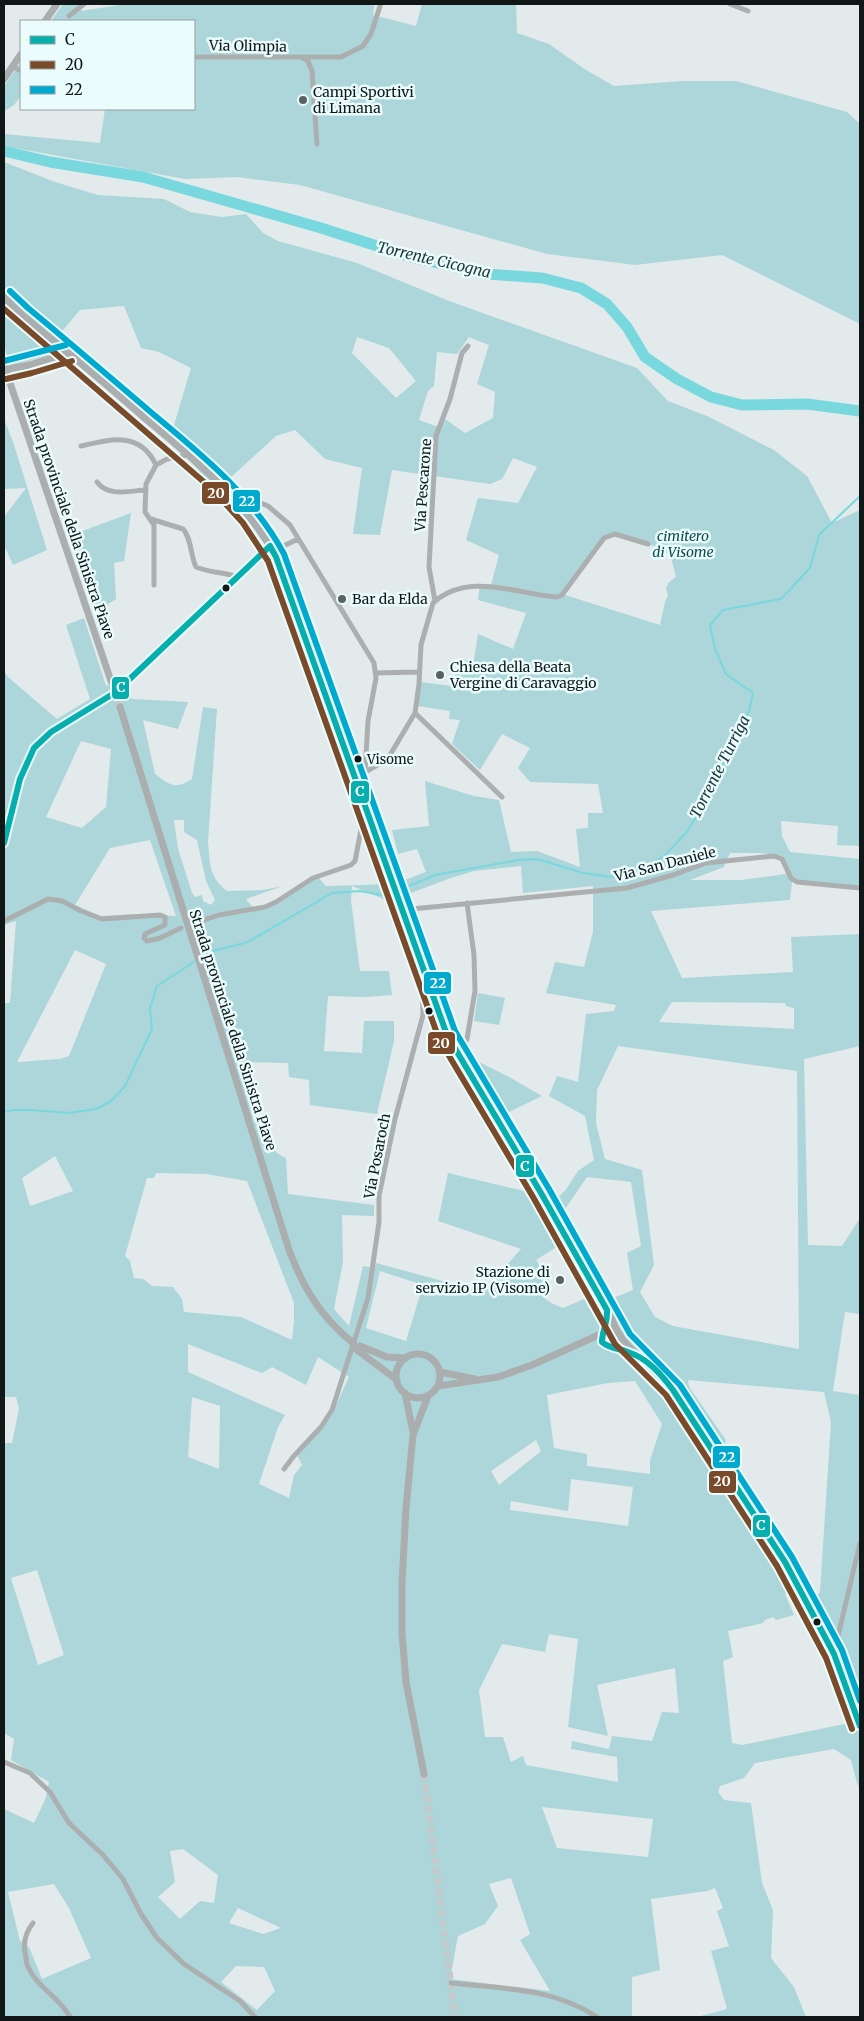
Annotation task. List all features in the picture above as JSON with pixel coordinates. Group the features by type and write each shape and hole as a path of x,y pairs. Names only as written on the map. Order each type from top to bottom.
{"street":[{"path":"46,20 57,4"},
{"path":"69,16 84,4"},
{"path":"730,4 748,10"},
{"path":"302,58 341,57 363,46 370,34 380,6"},
{"path":"4,79 20,55"},
{"name":"Via Olimpia","path":"195,57 302,58 308,61 312,71 317,144"},
{"path":"12,66 20,70"},
{"path":"4,297 22,315 189,454 231,496 272,549 447,1035 541,1193 607,1310 615,1330 636,1354 657,1371 673,1390 786,1562 834,1654 860,1726"},
{"name":"Via Pescarone","path":"415,713 422,641 435,601 429,567 436,436 450,399 462,353 468,346"},
{"path":"4,370 29,365 68,353"},
{"name":"Strada provinciale della Sinistra Piave","path":"4,364 111,681"},
{"path":"81,446 127,439 146,450 156,465"},
{"path":"154,585 154,525 145,512 146,484 156,465 168,459 189,454"},
{"path":"97,482 102,488 110,491 145,490"},
{"path":"231,496 238,494 268,506 290,525 374,663 375,673 368,720 365,773"},
{"path":"151,520 183,528 189,540 192,560 196,567 237,577"},
{"path":"435,601 444,595 467,586 487,586 557,598 604,538 615,534 648,544"},
{"path":"4,843 25,765 34,749 52,732 94,708 116,692 176,638 237,577 272,549 298,539"},
{"path":"375,673 419,670"},
{"name":"Strada provinciale della Sinistra Piave","path":"120,707 189,934 296,1268 318,1309 330,1323 397,1380"},
{"path":"355,778 381,763 390,755 415,713 502,797"},
{"path":"195,923 219,915 276,902 313,878 355,862 365,808"},
{"name":"Via San Daniele","path":"401,910 626,888 673,875 706,863 774,856 782,859 791,878 797,882 860,888"},
{"path":"4,921 42,901 55,899 102,920 160,915 165,917 165,925 145,934 144,938 147,941 160,938 181,928"},
{"path":"456,1052 463,1048 467,1039 475,992 474,955 467,903"},
{"name":"Via Posaroch","path":"355,1344 368,1298 379,1222 379,1196 395,1119 423,1015 422,986 428,982"},
{"path":"604,1345 602,1339 608,1322 607,1310"},
{"path":"413,1435 428,1396 438,1386 512,1373 610,1329 615,1330"},
{"path":"616,1347 620,1343 621,1338"},
{"path":"581,1343 604,1345 609,1348 616,1347 636,1354"},
{"path":"284,1469 321,1427 332,1410 355,1344 387,1357 406,1358"},
{"path":"424,1774 406,1682 402,1634 402,1583 406,1508 413,1435 405,1393 397,1380 398,1368 406,1358 412,1355 427,1356 438,1365 440,1372 438,1386"},
{"path":"440,1372 480,1380"},
{"path":"405,1393 415,1398 428,1396"},
{"path":"834,1654 860,1543"},
{"path":"4,1762 30,1773 50,1792 69,1823 103,1855 123,1879 141,1914 157,1938 184,1964 240,2001 255,2017"},
{"path":"33,1923 27,1931 24,1946 27,1967 70,2017"},
{"path":"451,1983 545,1994 564,2000 597,2017"}],"green space":[{"path":"63,4 85,4 81,11 126,4 374,4 373,15 416,26 422,4 516,4 517,33 549,44 586,70 614,86 682,81 736,81 847,112 860,124 860,324 722,255 635,265 547,254 300,185 237,177 185,179 4,146 4,134 100,143 105,110 195,110 195,20 52,20"},
{"path":"20,63 19,97 11,107 4,111 4,86"},
{"name":"cimitero di Visome","path":"4,162 55,182 98,195 164,199 190,212 222,217 246,214 263,233 278,241 357,263 449,301 637,368 668,401 707,416 774,450 807,476 832,523 860,510 860,846 837,845 838,826 781,821 782,836 790,852 860,859 860,887 792,882 790,900 651,911 682,978 793,972 791,937 860,934 860,1046 804,1059 808,1245 842,1246 860,1218 860,1314 845,1312 833,1391 860,1395 860,1688 854,1691 860,1713 860,1789 851,1760 834,1749 755,1763 744,1778 720,1786 718,1792 724,1800 751,1803 762,1883 773,1910 771,1958 794,1987 806,2017 697,2017 727,2009 711,1951 729,1946 717,1911 723,1908 715,1888 707,1891 651,1899 660,1970 632,1977 632,2017 4,2017 4,1809 34,1823 45,1800 49,1782 11,1760 14,1739 4,1733 4,1443 12,1443 19,1409 16,1397 4,1397 4,1003 10,1003 16,921 4,925 4,671 8,677 57,719 90,699 66,625 84,618 106,686 120,680 132,699 188,702 178,729 143,720 155,774 173,785 192,779 203,707 217,709 208,842 210,863 217,881 227,891 263,890 283,886 246,899 254,909 265,907 317,876 326,886 394,884 426,872 417,849 398,854 392,830 429,826 425,781 474,796 499,800 511,852 537,851 580,867 576,829 588,828 588,813 603,813 598,784 530,782 518,768 530,748 502,734 480,770 452,744 460,720 449,719 450,711 418,706 420,682 452,686 456,670 462,671 465,660 474,660 478,634 513,649 526,613 478,600 480,584 491,585 499,555 466,540 478,498 518,503 537,467 513,458 502,479 490,484 392,470 380,535 353,534 362,468 325,459 295,430 276,436 217,490 169,442 191,368 159,352 141,348 124,306 80,310 58,336 70,346 64,351 10,366 4,345","holes":["357,337 389,348 416,381 396,398 352,353","469,337 489,345 477,384 495,392 493,418 465,433 445,419 441,428 419,420 428,391 434,386 437,352 457,354","610,535 654,546 670,554 676,577 668,583 666,589 668,595 660,625 562,594","81,741 111,749 106,807 82,828 46,817","174,820 184,820 184,832 197,840 206,881 215,900 211,905 203,901 202,895 195,897 192,893 178,849","150,840 176,916 138,914 100,916 75,905 110,848","730,853 760,853 782,856 786,874 741,880 690,880 724,867","521,866 523,893 593,886 593,932 584,967 555,962 546,993 616,1005 614,1011 586,1014 578,1082 557,1076 549,1096 585,1116 594,1160 578,1171 565,1191 550,1204 561,1223 561,1215 587,1177 631,1182 641,1246 627,1253 633,1290 607,1299 591,1296 563,1308 551,1303 539,1294 548,1279 536,1260 563,1243 537,1194 448,1173 438,1221 521,1249 483,1292 376,1263 374,1268 363,1266 349,1326 334,1309 343,1262 342,1215 374,1216 374,1205 288,1194 286,1158 272,1148 268,1139 271,1122 254,1122 238,1062 288,1063 289,1077 309,1080 310,1105 377,1114 394,1041 394,1021 364,1021 362,1053 324,1051 328,996 365,997 392,995 389,971 360,971 351,900 352,886 386,900 400,897 474,871","75,950 106,964 69,1056 60,1059 17,1062","672,1002 785,1003 786,1006 794,1008 794,1029 659,1022","618,1046 797,1071 799,1349 673,1326 655,1317 640,1292 654,1265 642,1170 605,1159 596,1123 597,1090","55,1156 73,1191 30,1206 22,1178","156,1173 206,1174 247,1181 294,1303 292,1340 241,1317 184,1312 182,1299 173,1287 152,1286 143,1279 134,1278 130,1261 125,1256 147,1178 154,1178","380,1271 423,1285 406,1341 366,1328","188,1344 262,1373 272,1367 306,1385 318,1357 349,1377 336,1405 320,1431 295,1451 302,1465 294,1475 289,1498 259,1484 278,1427 285,1415 188,1372","688,1380 824,1392 831,1422 820,1592 812,1600 803,1590 722,1452 726,1440 689,1387","635,1381 662,1424 650,1460 650,1474 587,1466 587,1454 554,1448 547,1395 608,1383","192,1397 220,1406 219,1469 188,1457","536,1440 541,1451 499,1485 491,1471","571,1479 633,1487 628,1526 510,1510 511,1501 568,1511","37,1570 64,1655 38,1665 11,1578","803,1590 854,1722 742,1745 732,1743 723,1661 733,1657 728,1631 763,1623 765,1620 773,1617 776,1620 794,1615 785,1594","549,1634 578,1639 568,1727 608,1736 597,1685 675,1668 679,1713 662,1712 652,1741 612,1736 609,1749 572,1741 571,1749 617,1757 618,1782 526,1765 523,1756 511,1762 503,1737 485,1737 479,1690 502,1644 545,1652","542,1807 653,1819 648,1857 557,1848","183,1849 218,1875 214,1903 200,1901 180,1919 158,1897 175,1882 170,1851","511,1878 530,1934 520,1940 550,1991 450,1979 458,1936 485,1924 498,1906 489,1884","54,1884 69,1908 91,1958 42,1979 29,1947 20,1941 8,1892","238,1908 281,1928 263,1934 229,1923","236,1966 264,1967 275,1991 257,2010 221,1982"]},
{"path":"4,419 47,550 13,565 4,545 4,517 26,488 4,489"},
{"path":"131,513 124,561 114,563 116,599 96,612 69,536"},
{"path":"478,993 505,998 499,1025 474,1021"},
{"path":"463,1054 509,1077 542,1096 499,1117"}],"waterway":[{"name":"Torrente Cicogna","path":"4,151 50,162 143,177 321,228 411,257 487,274 542,278 581,288 607,304 627,327 645,357 677,379 711,397 742,405 807,404 860,411"},
{"name":"Torrente Turriga","path":"201,958 213,951 248,942 332,893 360,891 386,896 435,875 519,860 537,859 583,873 612,877 626,876 642,870 664,856 686,833 703,806 749,711 753,693 726,674 715,649 710,625 723,610 781,599 810,568 819,535 860,496"},
{"name":"Torrente Turriga","path":"4,1112 33,1110 69,1113 96,1109 110,1102 125,1086 152,1029 150,1008 157,986 197,960"}],"tunnel":[{"path":"111,681 120,707"},
{"path":"424,1774 455,2017"}],"transit line":[{"name":"22","path":"10,291 208,461 257,513 284,554 455,1031 549,1189 630,1334 680,1385 792,1557 842,1650 860,1701"},
{"name":"20","path":"4,309 212,489 243,523 268,561 439,1039 533,1197 615,1344 666,1395 777,1566 826,1658 852,1729"},
{"name":"22","path":"4,361 66,345"},
{"name":"20","path":"6,379 72,361"},
{"name":"C","path":"270,546 276,557 447,1035 541,1193 607,1310 602,1342 608,1346 635,1355 647,1362 673,1390 785,1562 834,1654 860,1726"},
{"name":"C","path":"4,843 20,779 34,748 51,732 116,692 270,546"}],"place":[{"name":"Campi Sportivi di Limana","path":"303,100"},
{"name":"Bar da Elda","path":"342,599"},
{"name":"Chiesa della Beata Vergine di Caravaggio","path":"440,675"},
{"name":"Visome","path":"358,759"},
{"name":"Stazione di servizio IP (Visome)","path":"560,1280"}]}
